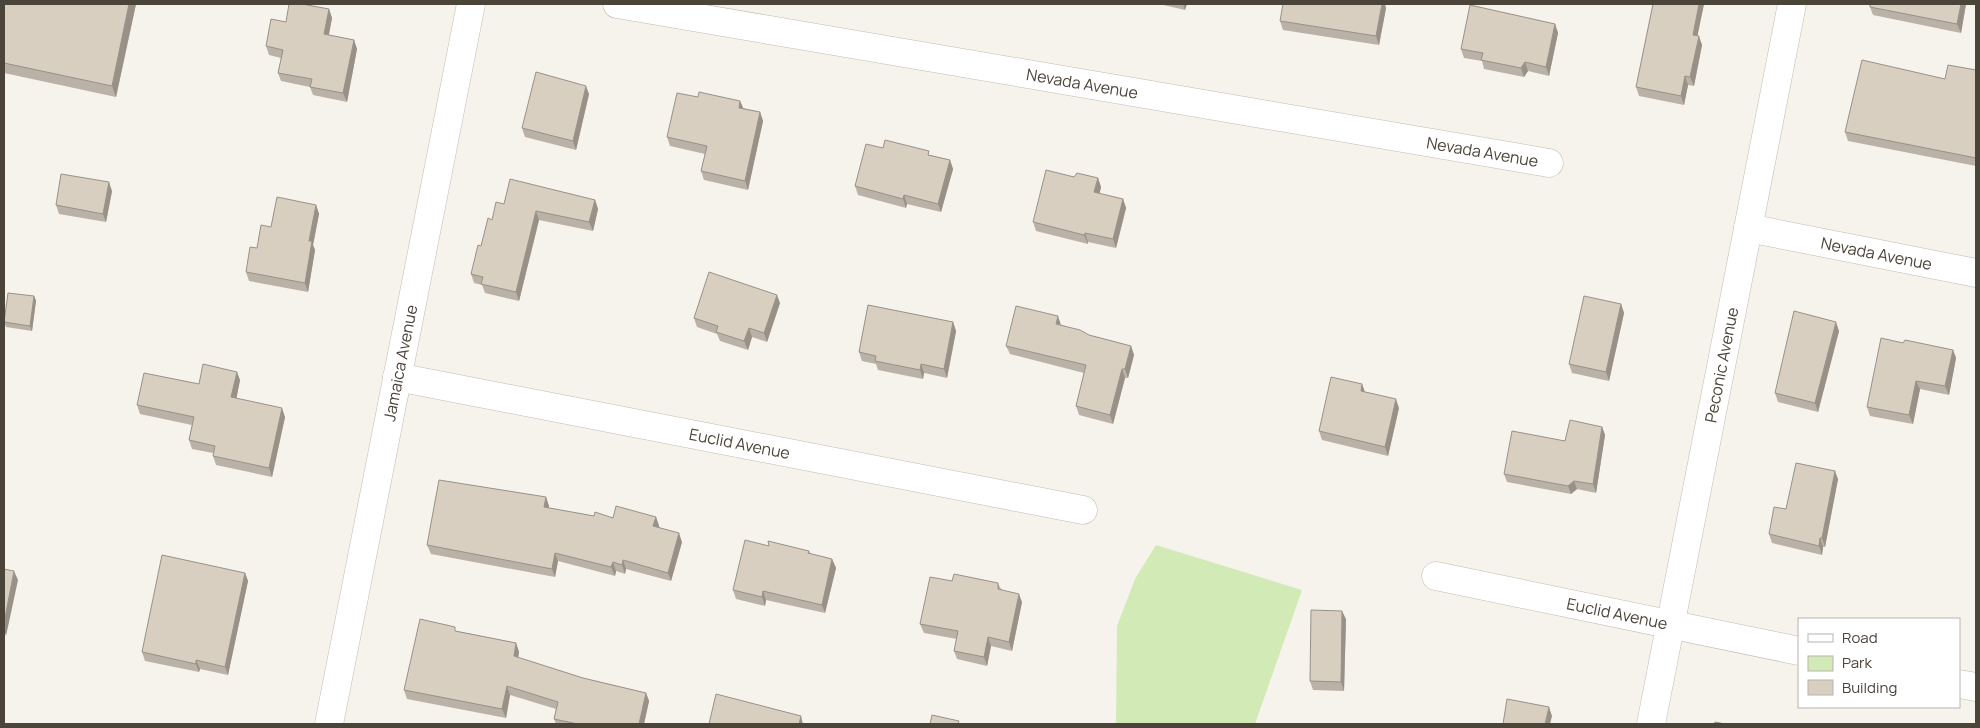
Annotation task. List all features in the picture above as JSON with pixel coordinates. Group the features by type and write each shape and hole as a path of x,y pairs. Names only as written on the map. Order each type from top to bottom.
{"street":[{"name":"Jamaica Avenue","path":"329,724 471,4"},
{"name":"Nevada Avenue","path":"617,4 1550,163"},
{"name":"Peconic Avenue","path":"1651,724 1792,4"},
{"name":"Nevada Avenue","path":"1748,228 1976,273"},
{"name":"Euclid Avenue","path":"397,377 1082,510"},
{"name":"Euclid Avenue","path":"1436,576 1798,651"},
{"path":"1960,684 1976,688"}],"green space":[{"path":"1156,545 1302,590 1255,724 1116,724 1117,626 1135,579"}],"building":[{"path":"4,4 129,4 112,86 4,63"},
{"path":"289,4 302,4 329,9 324,34 354,40 343,93 310,87 312,79 278,73 283,50 266,46 271,19 286,22"},
{"path":"1283,4 1382,4 1376,36 1280,21"},
{"path":"1653,4 1699,4 1693,35 1699,36 1690,77 1685,76 1681,96 1636,87"},
{"path":"1870,4 1961,4 1957,24 1870,7"},
{"path":"1470,5 1555,24 1546,67 1525,62 1521,68 1481,60 1483,53 1461,49"},
{"path":"1862,60 1945,79 1948,65 1976,70 1976,158 1845,132"},
{"path":"536,72 586,86 573,141 522,128"},
{"path":"699,92 740,101 739,108 760,112 745,181 701,171 707,146 667,137 677,93 698,97"},
{"path":"885,140 929,151 928,155 950,160 938,204 904,195 903,199 855,186 866,144 883,148"},
{"path":"1046,170 1074,177 1077,173 1098,178 1094,192 1123,199 1113,239 1085,233 1084,235 1033,222"},
{"path":"61,174 109,182 103,214 56,205"},
{"path":"510,179 595,200 589,222 536,211 516,292 481,284 483,277 471,274 478,245 481,246 488,218 492,220 496,202 504,204"},
{"path":"277,197 316,205 309,241 312,241 305,283 246,272 250,247 257,248 261,225 271,227"},
{"path":"709,272 777,295 764,333 749,328 744,341 716,332 718,326 694,318"},
{"path":"8,293 34,296 30,326 4,322"},
{"path":"1584,296 1621,304 1606,372 1569,364"},
{"path":"868,305 953,322 944,369 921,364 920,370 875,361 876,356 859,352"},
{"path":"1016,306 1058,316 1056,324 1131,346 1125,369 1122,369 1110,415 1076,406 1086,365 1006,346"},
{"path":"1794,311 1836,322 1815,403 1775,393"},
{"path":"1881,338 1903,343 1905,340 1953,350 1945,386 1916,381 1909,415 1867,407"},
{"path":"203,364 237,372 231,397 282,408 269,468 213,456 215,446 189,440 194,417 137,405 144,373 199,384"},
{"path":"1331,377 1362,384 1361,391 1396,399 1385,447 1319,431"},
{"path":"1570,420 1602,427 1593,484 1574,481 1568,486 1504,474 1512,431 1565,441"},
{"path":"1796,463 1835,471 1819,546 1769,534 1774,507 1786,509"},
{"path":"439,480 546,497 544,507 594,516 595,512 613,518 616,506 656,517 653,526 679,533 668,573 623,560 622,565 613,562 611,567 555,553 552,569 427,545"},
{"path":"745,540 769,546 768,541 832,559 822,605 763,591 762,597 733,590"},
{"path":"162,555 245,573 225,667 196,660 196,664 142,652"},
{"path":"4,569 14,571 4,623"},
{"path":"954,574 998,583 998,589 1019,594 1009,642 988,637 984,657 954,651 958,631 920,624 930,577 952,581"},
{"path":"1311,610 1342,611 1341,682 1310,681"},
{"path":"420,619 455,627 455,631 516,643 514,656 583,678 646,693 639,724 578,724 554,719 558,702 507,686 502,709 404,690"},
{"path":"716,694 801,716 799,724 709,724"},
{"path":"1507,699 1549,707 1545,724 1503,724"},
{"path":"932,715 959,721 958,724 930,724"}]}
